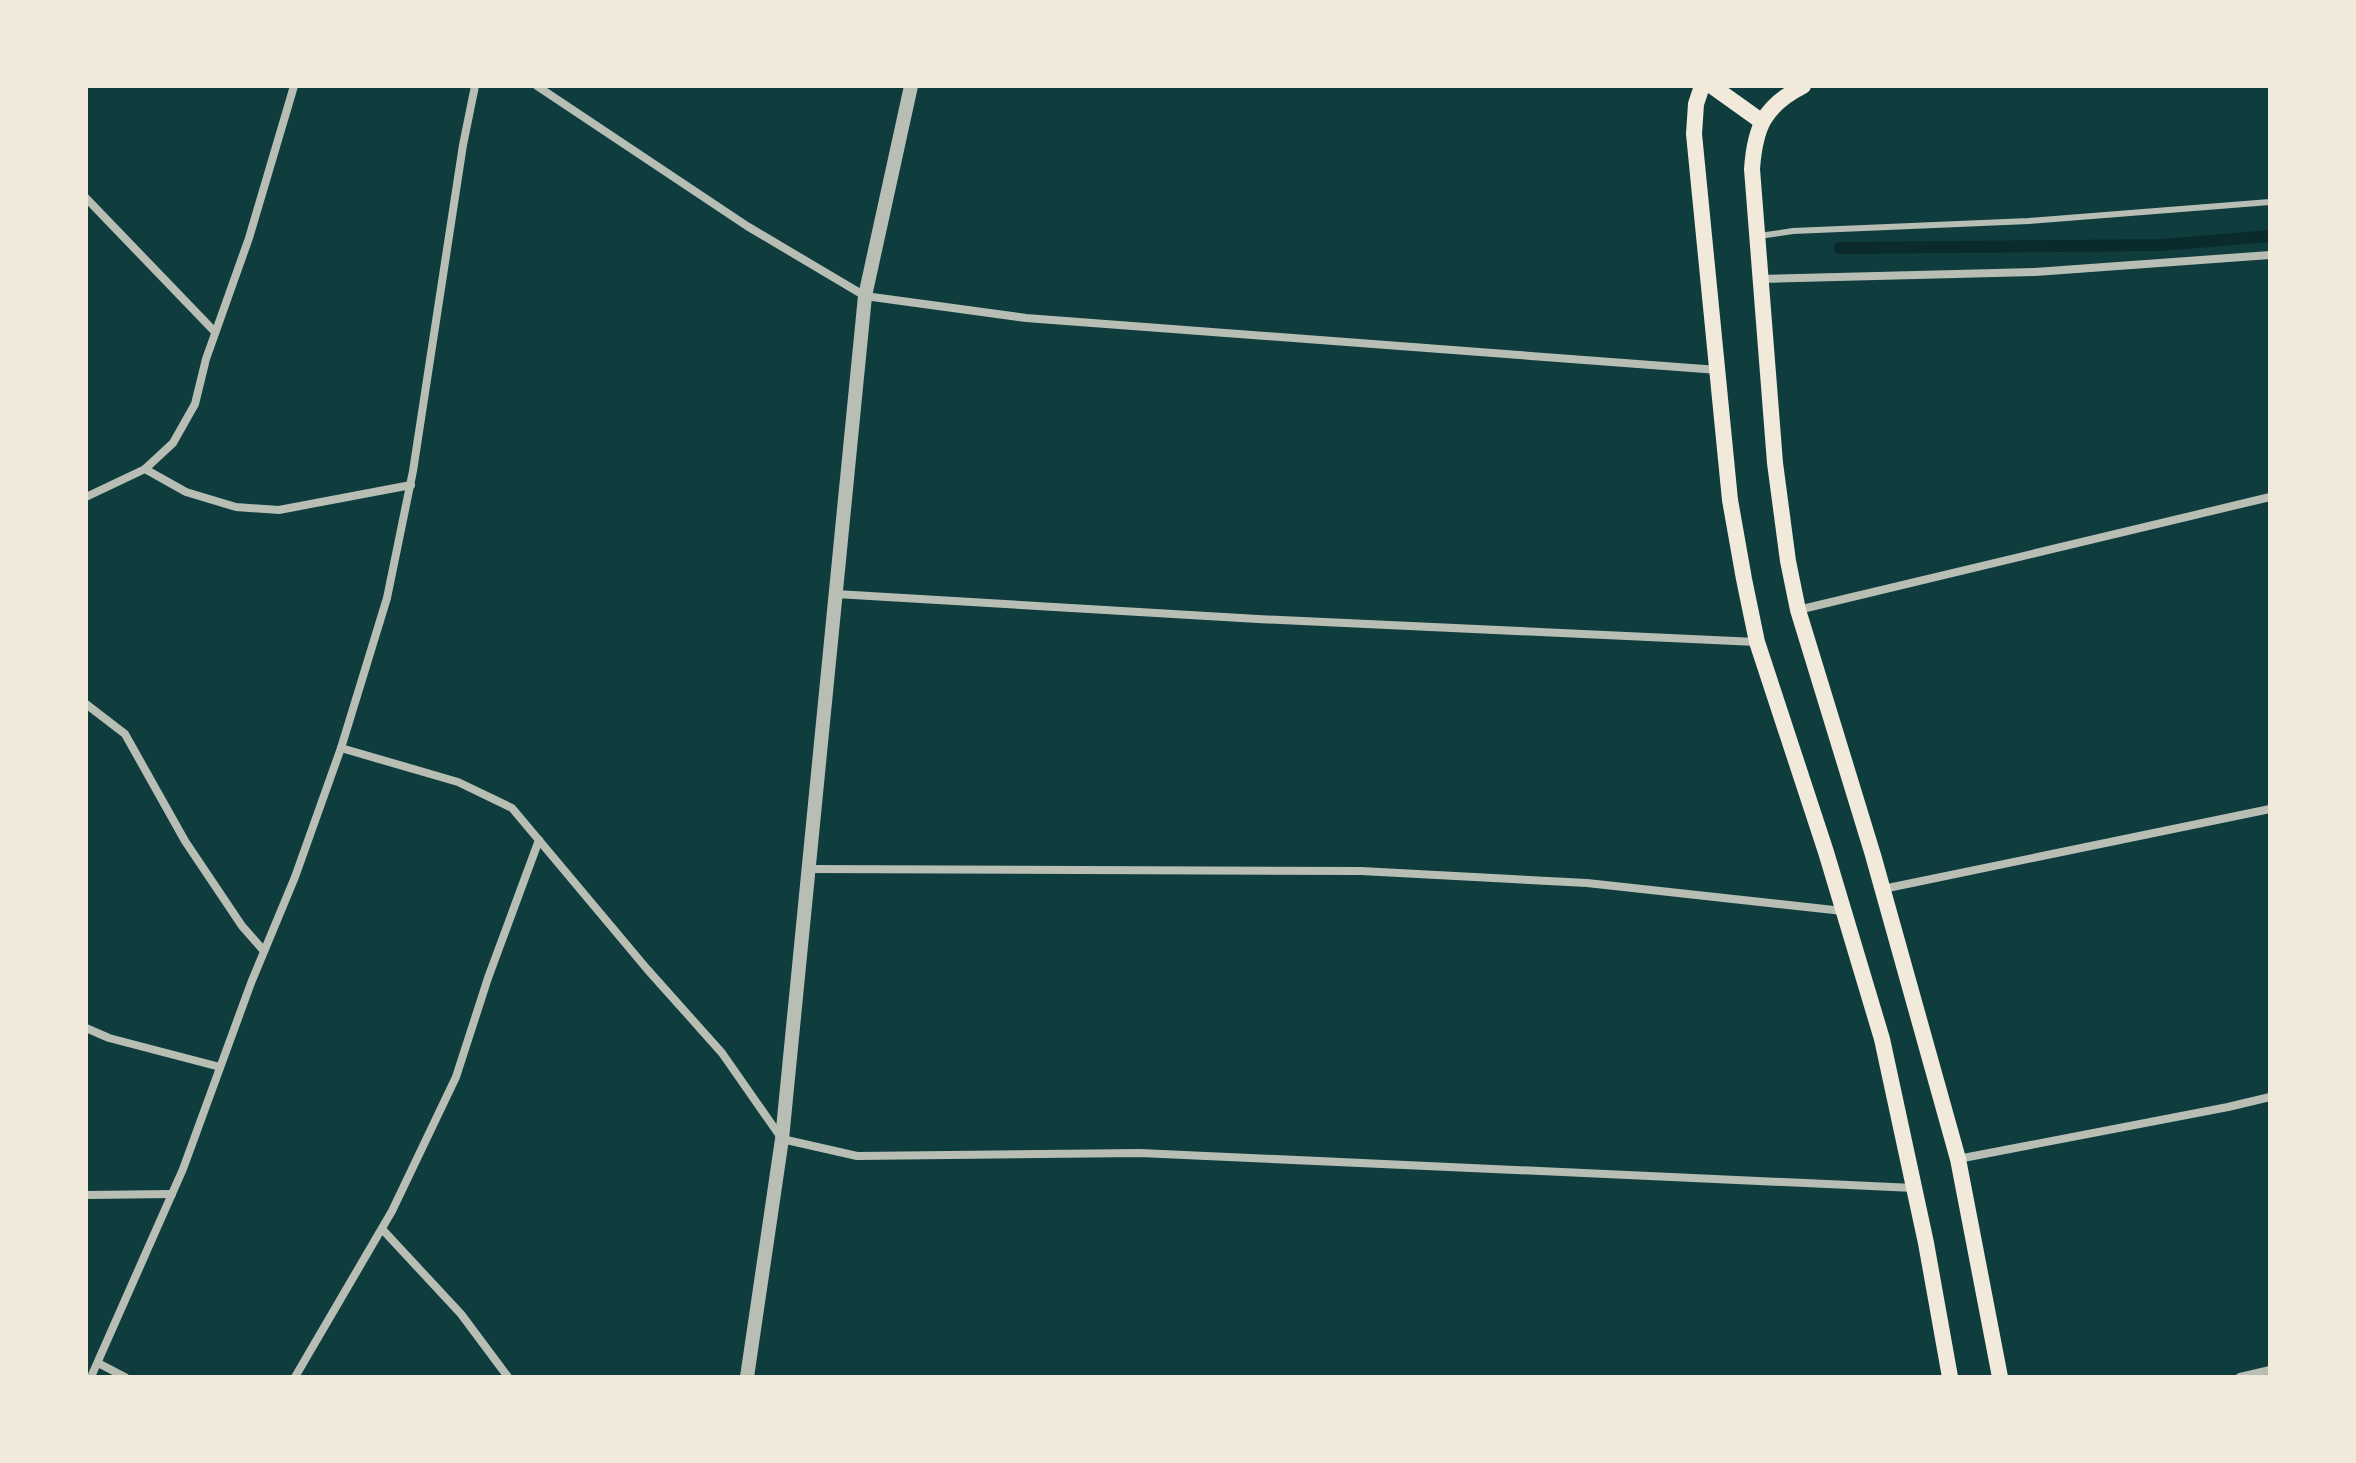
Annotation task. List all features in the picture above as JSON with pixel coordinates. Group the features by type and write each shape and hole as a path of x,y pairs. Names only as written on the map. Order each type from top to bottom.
{"main road":[{"path":"1702,86 1696,104 1694,134 1730,500 1757,642 1882,1039 1950,1377"},
{"path":"1712,86 1761,121"},
{"path":"1803,86 1779,102 1761,121 1754,140 1752,169 1775,463 1788,561 1798,610 1882,889 1958,1159 2000,1377"}],"street":[{"path":"86,497 145,469 173,443 195,404 206,359 249,238 294,86"},
{"path":"91,1377 172,1194 295,877 341,748 387,598 411,485 475,86"},
{"path":"537,86 747,226 865,296 1026,318 1718,370"},
{"path":"747,1377 782,1139 865,296 911,86"},
{"path":"86,198 215,332"},
{"path":"1760,279 2035,272 2270,255"},
{"path":"145,469 186,492 236,507 279,510 411,485"},
{"path":"1798,610 2270,497"},
{"path":"836,594 1258,619 1757,642"},
{"path":"86,704 125,734 185,841 242,926 264,951"},
{"path":"341,748 458,782 512,808 722,1053 782,1139 857,1156 1140,1153 1914,1188"},
{"path":"1882,889 2270,809"},
{"path":"295,1377 382,1229 456,1077 488,978 539,840"},
{"path":"809,869 1361,871 1587,883 1844,911"},
{"path":"86,1028 109,1038 220,1067"},
{"path":"1958,1159 2270,1097"},
{"path":"86,1195 172,1194"},
{"path":"382,1229 461,1314 508,1377"},
{"path":"98,1363 125,1377"},
{"path":"2240,1377 2270,1370"}],"lane":[{"path":"1755,237 1793,231 2029,221 2270,202"}],"waterway":[{"path":"1840,248 2162,245 2270,236"}]}
